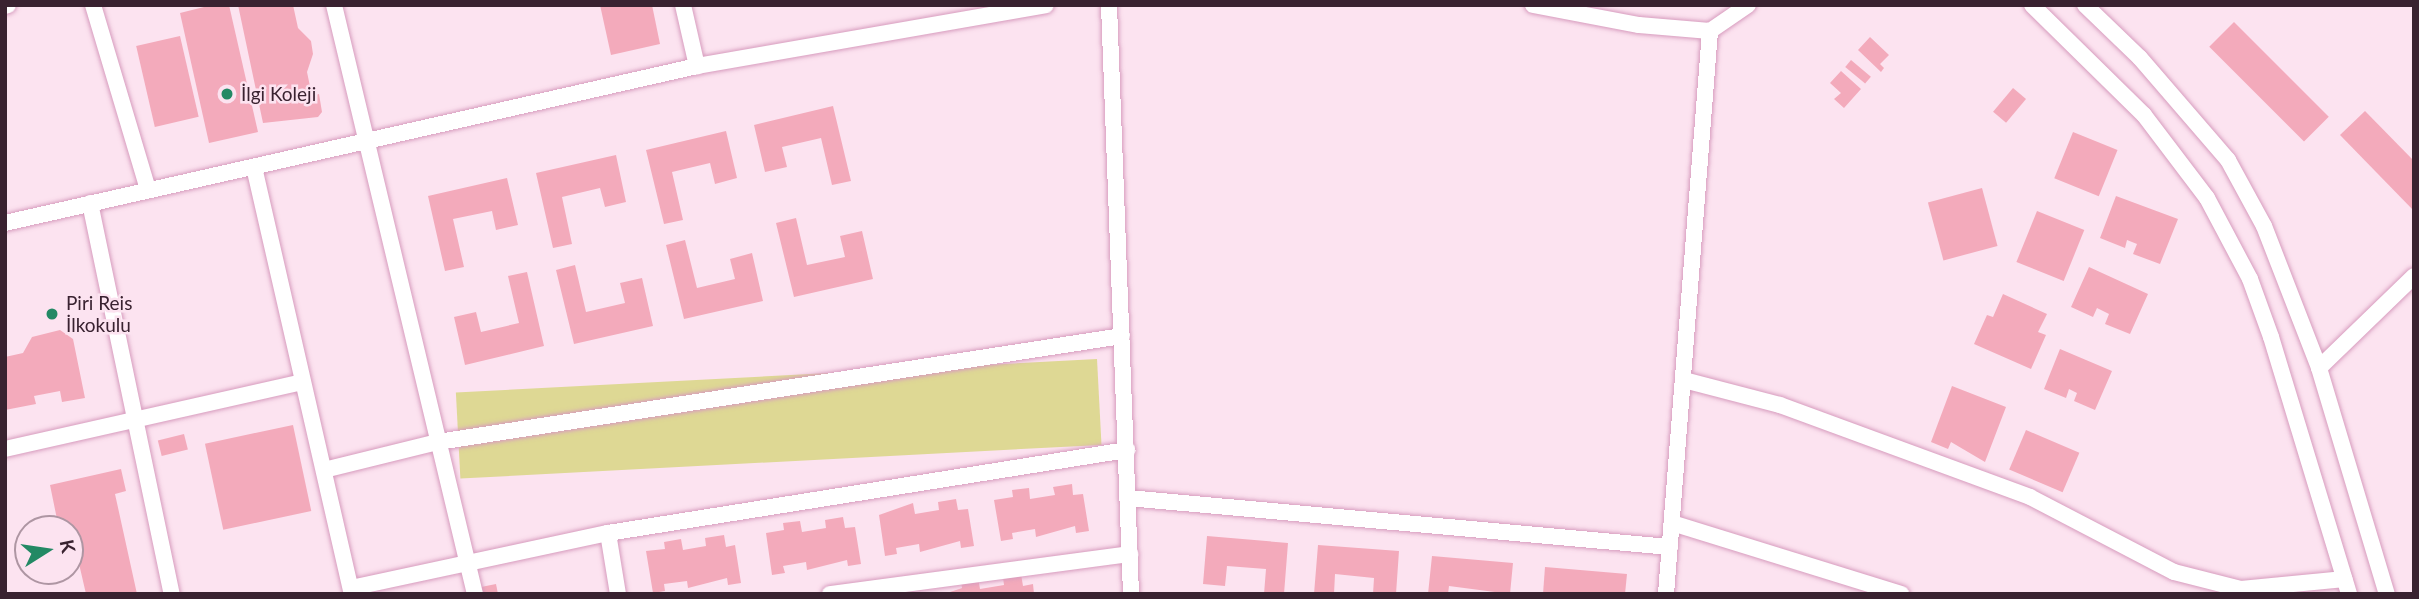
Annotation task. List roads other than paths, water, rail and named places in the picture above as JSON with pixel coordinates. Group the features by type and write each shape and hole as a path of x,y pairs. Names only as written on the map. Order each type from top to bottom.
{"street":[{"path":"93,5 148,189"},
{"path":"334,5 475,594"},
{"path":"683,5 697,66"},
{"path":"5,223 697,66 1046,5"},
{"path":"1109,5 1132,594"},
{"path":"1533,5 1639,25 1710,31 1748,5"},
{"path":"1684,380 1780,405 2030,497 2174,572 2241,589 2347,586 2271,337 2250,279 2207,198 2144,115 2032,5"},
{"path":"2085,5 2140,58 2228,160 2264,226 2319,368 2387,594"},
{"path":"1666,594 1710,31"},
{"path":"254,167 351,591 608,533 1127,450"},
{"path":"90,203 172,594"},
{"path":"2319,368 2414,276"},
{"path":"324,470 438,442 1122,336"},
{"path":"5,449 303,382"},
{"path":"1128,498 1670,547"},
{"path":"1672,523 1901,594"},
{"path":"608,533 618,594"},
{"path":"830,594 1130,554"}],"place":[{"name":"İlgi Koleji","path":"227,94"},
{"name":"Piri Reis İlkokulu","path":"52,314"}]}
